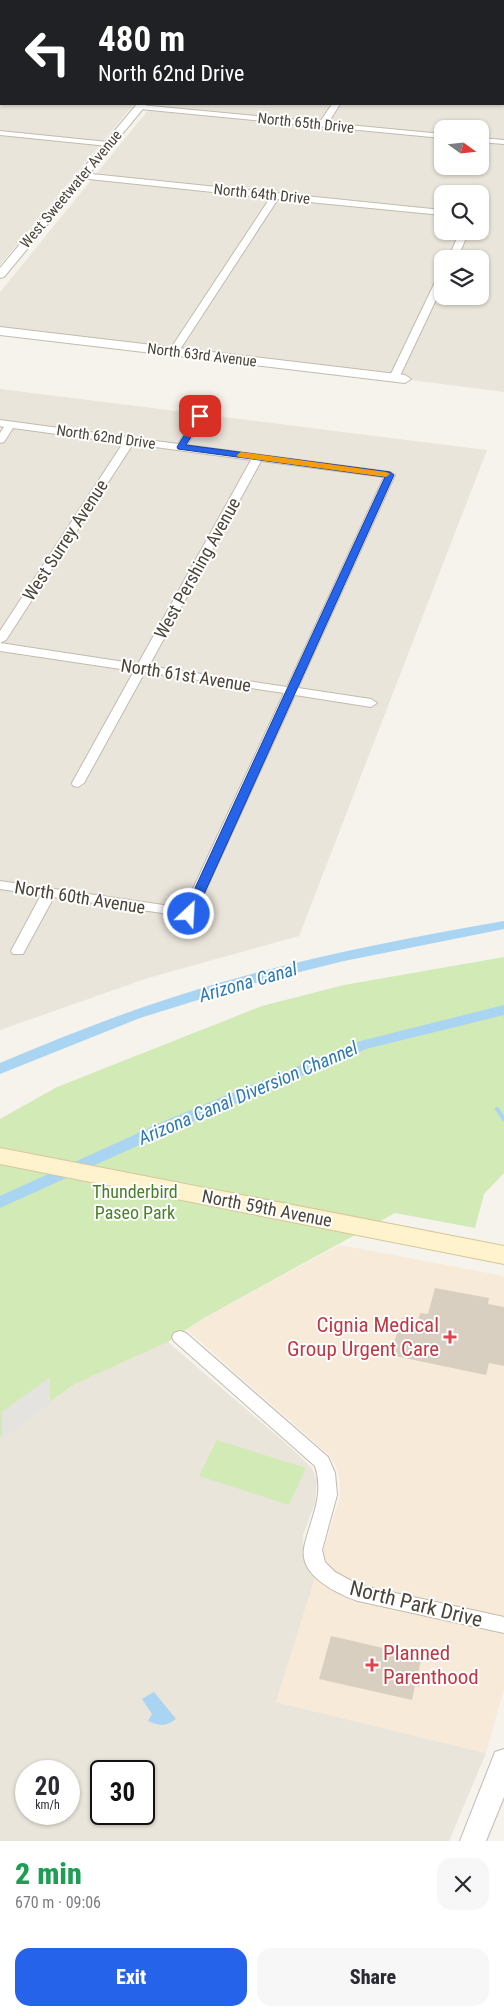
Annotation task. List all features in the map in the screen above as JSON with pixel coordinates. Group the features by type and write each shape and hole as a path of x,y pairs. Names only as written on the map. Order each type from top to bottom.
{"main road":[{"name":"North 59th Avenue","path":"0,1156 504,1254"}],"street":[{"name":"North 65th Drive","path":"141,105 434,135"},
{"name":"West Sweetwater Avenue","path":"0,275 141,105"},
{"path":"323,124 335,105"},
{"path":"0,133 108,144"},
{"path":"489,141 504,142"},
{"name":"North 64th Drive","path":"82,176 434,212"},
{"path":"174,352 276,196"},
{"path":"399,379 434,297"},
{"name":"North 63rd Avenue","path":"0,331 399,379"},
{"path":"181,447 200,416"},
{"name":"North 62nd Drive","path":"0,423 390,475 291,691"},
{"path":"0,440 11,424"},
{"name":"West Surrey Avenue","path":"0,640 130,440"},
{"name":"West Pershing Avenue","path":"78,783 258,457"},
{"name":"North 61st Avenue","path":"0,648 371,703"},
{"name":"North 60th Avenue","path":"0,885 189,914 291,691"},
{"path":"18,951 50,892"},
{"name":"North Park Drive","path":"180,1337 322,1462 326,1471 329,1490 313,1550 317,1565 329,1579 343,1588 358,1592 504,1625"},
{"path":"473,1841 504,1760"}],"shaded area":[{"path":"0,105 133,105 0,265"},
{"path":"152,105 504,105 504,392 0,327 0,292"},
{"path":"0,389 487,450 299,936 148,978 0,1030"},
{"path":"340,1245 504,1276 504,1689 486,1753 276,1702 340,1497 340,1479 335,1464 328,1454 187,1330 202,1319"},
{"path":"168,1342 290,1447 312,1468 317,1481 315,1503 303,1535 304,1555 310,1571 316,1577 276,1702 486,1753 449,1841 0,1841 0,1437 75,1384"},
{"path":"50,1377 50,1404 2,1440 2,1412"}],"green space":[{"name":"Thunderbird Paseo Park","path":"504,957 504,1173 484,1194 475,1228 395,1213 202,1319 168,1342 75,1384 0,1437 0,1119 57,1087 262,1006 344,985"},
{"path":"217,1440 306,1468 289,1505 199,1476"}],"water":[{"path":"154,1692 176,1719 162,1725 148,1721 152,1714 142,1699"}],"building":[{"name":"Cignia Medical Group Urgent Care","path":"435,1288 489,1298 488,1304 504,1307 504,1366 489,1363 486,1375 390,1355 402,1318 418,1321 420,1313 428,1314"},
{"name":"Planned Parenthood","path":"331,1636 422,1657 418,1673 422,1674 419,1687 415,1686 412,1700 319,1679"}],"waterway":[{"name":"Arizona Canal","path":"0,1069 63,1042 135,1015 238,982 344,956 504,925"},
{"name":"Arizona Canal Diversion Channel","path":"0,1202 174,1123 362,1045 504,1010"},
{"path":"497,1109 504,1119"}],"slow traffic":[{"path":"241,455 386,474"}],"place":[{"name":"Cignia Medical Group Urgent Care","path":"450,1337"},
{"name":"Planned Parenthood","path":"372,1665"}],"route":[{"path":"189,914 390,475 181,447 200,416"}]}
